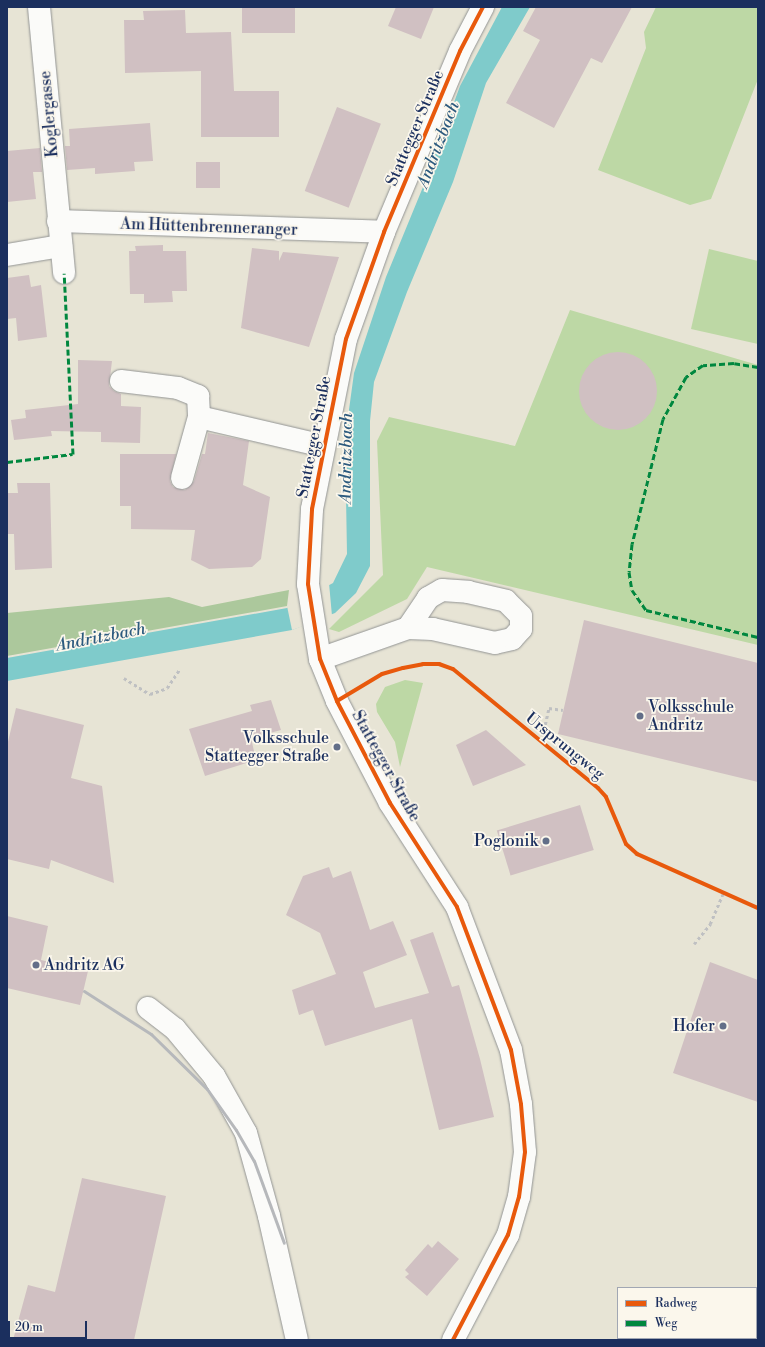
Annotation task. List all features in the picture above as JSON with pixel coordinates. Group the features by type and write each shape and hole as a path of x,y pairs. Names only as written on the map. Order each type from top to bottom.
{"street":[{"name":"Koglergasse","path":"39,7 58,222"},
{"name":"Stattegger Straße","path":"453,1340 508,1235 519,1197 525,1152 521,1104 511,1050 457,907 390,803 337,702 320,659 308,584 312,509 346,339 384,232 460,52 483,7"},
{"name":"Am Hüttenbrenneranger","path":"58,222 384,232"},
{"path":"58,222 64,273"},
{"path":"7,255 61,246"},
{"path":"121,381 178,388 198,396 199,417 182,478"},
{"path":"199,417 324,446"},
{"path":"320,659 408,628"},
{"path":"148,1008 176,1029 214,1076 246,1133 269,1216 297,1340"}],"path":[{"path":"124,678 150,694 167,688 179,670"},
{"path":"541,742 549,708 563,710"},
{"path":"716,889 730,896"},
{"path":"694,944 710,924 723,893"}],"green space":[{"path":"656,7 758,7 758,79 711,199 690,205 598,170 646,48 644,32"},
{"path":"709,249 758,261 758,344 691,329"},
{"path":"570,310 758,365 758,645 427,567 407,599 339,632 329,629 383,575 377,441 389,417 515,446"},
{"path":"289,590 287,606 7,656 7,613 169,597 202,607"},
{"path":"405,680 423,683 400,767 395,742 377,712 376,704 385,687"}],"water":[{"name":"Andritzbach","path":"502,7 530,7 486,83 453,182 407,292 374,382 370,421 370,566 356,593 335,613 292,630 7,681 7,658 287,608 333,583 347,554 345,439 354,373 386,277 423,187 460,86"}],"pier":[{"path":"329,583 332,616 292,630 287,606"}],"building":[{"path":"242,7 295,7 295,33 242,33"},
{"path":"396,7 434,7 421,39 388,26"},
{"path":"536,7 632,7 602,63 591,58 554,128 506,103 540,40 523,31"},
{"path":"185,10 186,33 231,32 234,91 279,91 279,137 201,137 201,71 125,73 124,20 144,20 143,11"},
{"path":"337,107 381,124 349,208 305,191"},
{"path":"150,123 153,161 134,162 135,171 95,174 95,168 67,170 65,146 70,146 69,129"},
{"path":"40,148 42,172 33,172 36,199 7,202 7,151"},
{"path":"196,162 220,162 220,188 196,188"},
{"path":"163,245 163,251 186,251 187,291 172,291 173,302 144,303 144,294 130,294 129,251 136,251 135,246"},
{"path":"252,248 279,251 279,261 283,252 339,257 309,347 241,328"},
{"path":"29,275 31,287 41,285 47,337 18,341 16,318 7,319 7,278"},
{"path":"618,352 633,355 646,363 654,376 657,391 654,406 646,419 633,427 618,430 603,427 590,419 582,406 579,391 582,376 590,363 603,355"},
{"path":"78,360 112,361 109,386 114,391 121,394 121,406 141,407 140,443 101,442 101,432 51,431 52,436 14,440 11,420 26,418 25,410 78,404"},
{"path":"208,433 249,441 243,485 270,497 261,559 252,567 209,569 191,560 195,530 131,529 131,506 120,506 120,454 176,454 170,481 173,487 185,490 194,481 202,454 205,454"},
{"path":"17,483 50,483 52,568 15,570 14,534 7,534 7,493 18,493"},
{"name":"Volksschule Andritz","path":"584,620 758,663 758,782 558,734"},
{"path":"271,700 281,730 251,738 256,760 205,776 189,729 252,711 250,705"},
{"path":"16,708 84,725 71,778 102,786 114,883 51,860 49,869 7,859 7,746"},
{"path":"486,730 526,765 473,786 456,745"},
{"name":"Poglonik","path":"580,805 594,850 511,875 497,830"},
{"path":"329,867 333,878 351,871 370,930 393,921 407,955 363,972 375,1008 429,993 410,940 433,932 452,987 459,985 480,1059 494,1117 439,1130 412,1019 325,1046 313,1010 299,1015 292,990 336,974 320,933 286,915 303,876"},
{"name":"Andritz AG","path":"7,916 48,926 41,960 88,971 80,1005 7,988"},
{"name":"Hofer","path":"710,962 758,980 758,1102 673,1073"},
{"path":"82,1178 166,1196 134,1340 13,1340 28,1285 55,1292"},
{"path":"438,1241 459,1259 427,1296 405,1277 409,1274 405,1270 428,1244 432,1248"}],"railway":[{"path":"84,991 151,1034 207,1089 236,1130 254,1161 284,1243"}],"marked path":[{"path":"7,462 73,454 64,273"},
{"path":"758,367 734,363 703,365 686,377 663,419 632,544 629,572 632,590 646,610 758,637"}],"cycle path":[{"path":"453,1340 508,1235 519,1197 525,1152 521,1104 511,1050 457,907 390,803 337,701 320,659 308,584 312,509 346,339 384,232 460,51 483,7"},
{"name":"Ursprungweg","path":"337,701 382,674 403,668 423,664 439,664 453,669 598,788 606,797 626,844 637,854 758,908"}],"place":[{"name":"Volksschule Andritz","path":"640,716"},
{"name":"Volksschule Stattegger Straße","path":"337,747"},
{"name":"Poglonik","path":"546,841"},
{"name":"Andritz AG","path":"36,965"},
{"name":"Hofer","path":"723,1026"}]}
